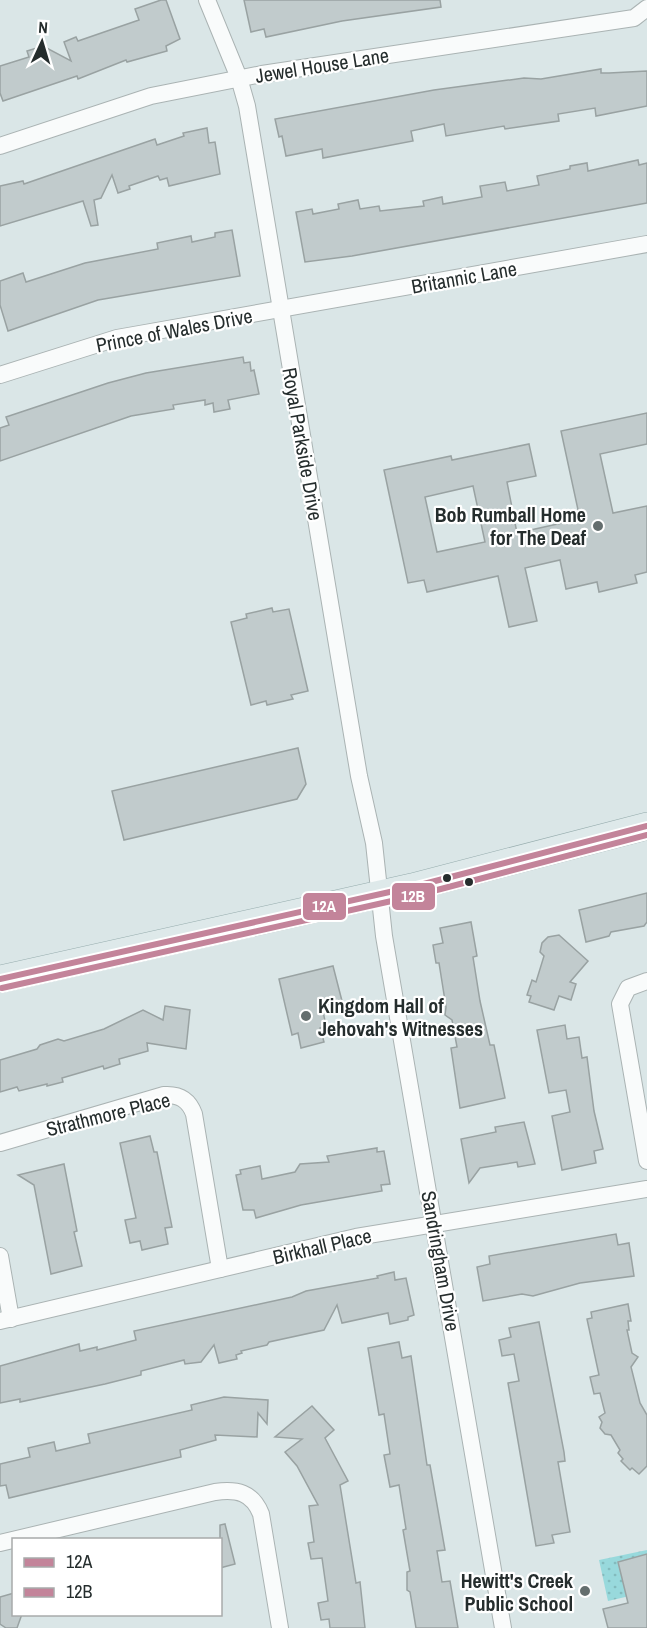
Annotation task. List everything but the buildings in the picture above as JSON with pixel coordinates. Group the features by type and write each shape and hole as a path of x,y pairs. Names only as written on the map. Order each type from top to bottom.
{"main road":[{"path":"0,979 379,894 647,826"}],"street":[{"name":"Royal Parkside Drive","path":"207,0 239,78 247,106 359,776 374,843 379,894"},
{"name":"Jewel House Lane","path":"0,146 151,96 239,78 634,18 647,8"},
{"name":"Britannic Lane","path":"280,310 647,244"},
{"name":"Prince of Wales Drive","path":"0,375 117,338 280,310"},
{"name":"Sandringham Drive","path":"379,894 400,1032 435,1223 503,1628"},
{"path":"647,981 628,988 620,1004 647,1161"},
{"name":"Strathmore Place","path":"0,1143 164,1095 181,1097 190,1105 194,1114 220,1269"},
{"name":"Birkhall Place","path":"5,1320 356,1237 647,1189"},
{"path":"0,1256 5,1320"},
{"path":"17,1538 215,1492 230,1490 245,1493 255,1501 261,1514 280,1628"}],"shaded area":[{"path":"647,1550 647,1592 608,1601 599,1560"}],"transit line":[{"name":"12A","path":"0,979 412,887 647,826"},
{"name":"12B","path":"2,988 414,896 647,835"}],"place":[{"name":"Bob Rumball Home for The Deaf","path":"598,526"},
{"name":"Kingdom Hall of Jehovah's Witnesses","path":"306,1016"},
{"name":"Hewitt's Creek Public School","path":"585,1591"}]}
